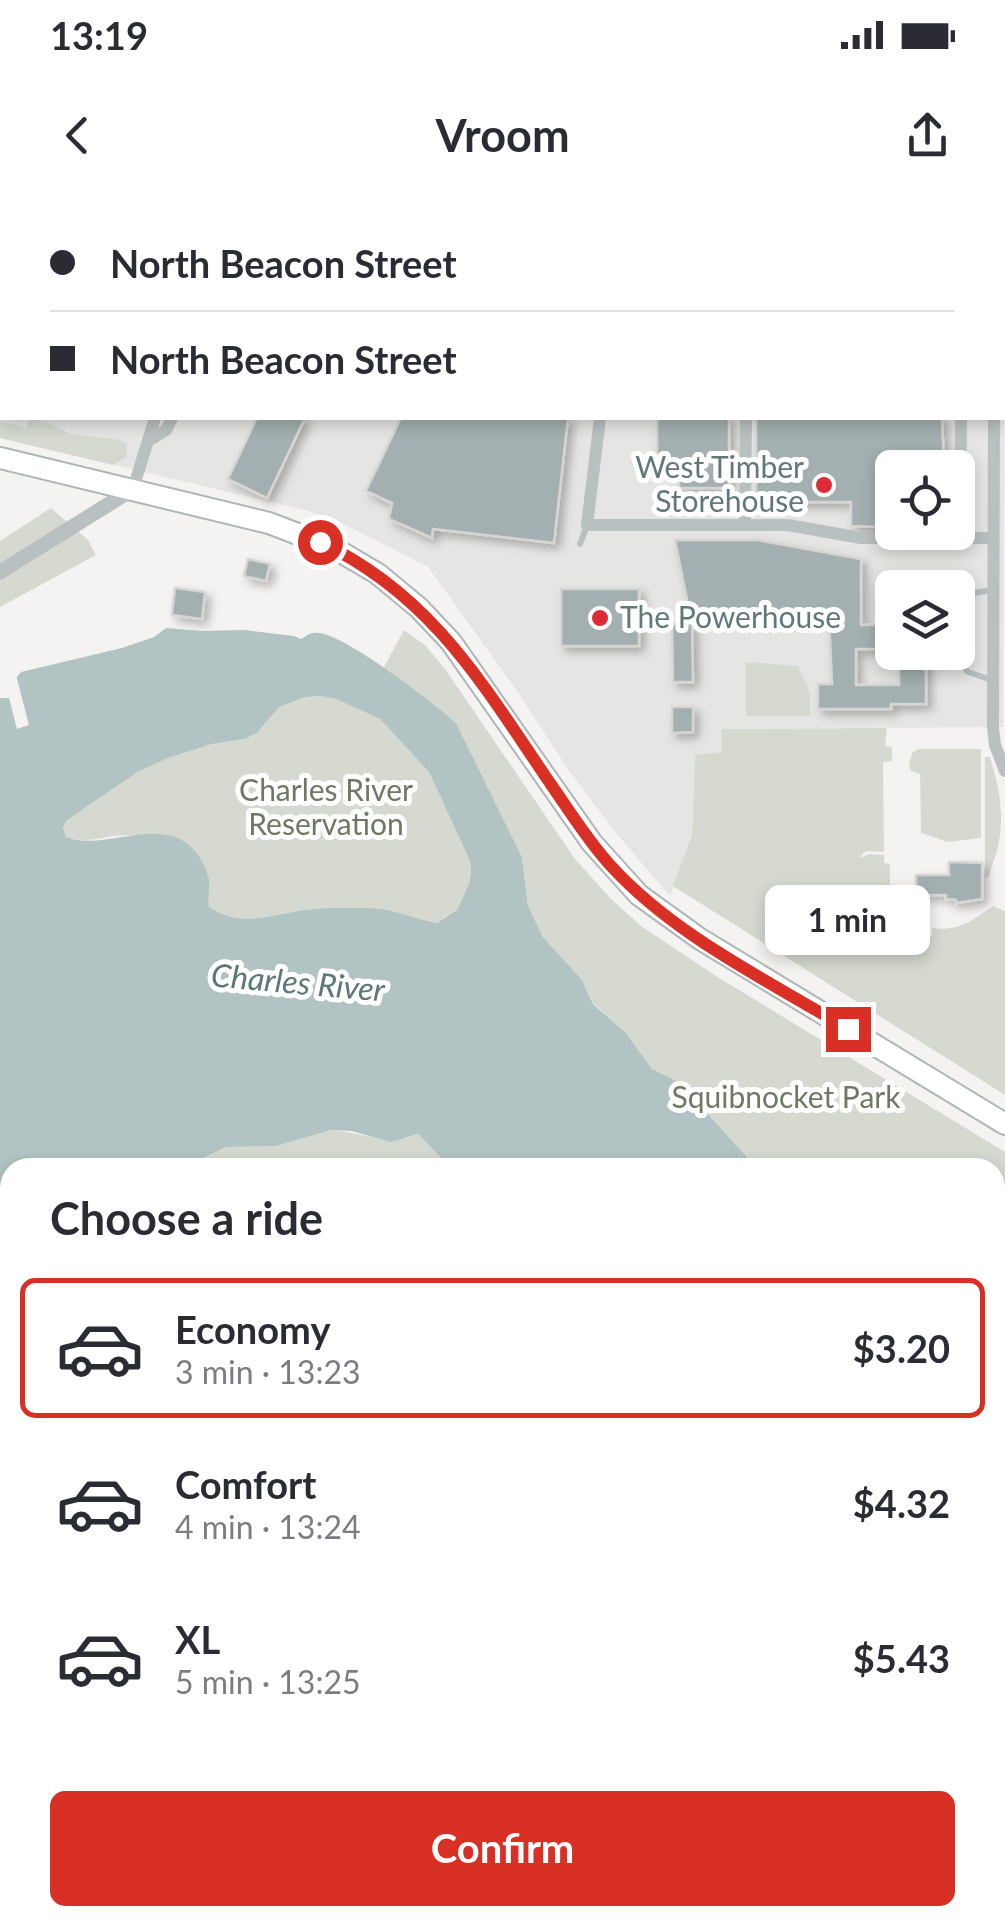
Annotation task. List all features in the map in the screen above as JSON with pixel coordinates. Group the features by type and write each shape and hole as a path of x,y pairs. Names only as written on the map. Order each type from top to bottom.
{"main road":[{"path":"0,458 281,526 334,548 378,574 420,608 451,642 584,833 639,895 700,939 1005,1124"}],"street":[{"path":"0,572 133,489 155,420"},
{"path":"151,439 166,430 171,420"},
{"path":"600,420 587,525 788,525 875,538"},
{"path":"745,524 746,420"},
{"path":"960,420 960,450"},
{"path":"994,420 995,746 1005,771"},
{"path":"975,537 992,538"}],"lane":[{"path":"580,544 587,525"},
{"path":"975,593 994,590"},
{"path":"966,670 993,680"}],"shaded area":[{"path":"0,420 1004,420 1003,727 723,729 722,752 695,755 692,835 670,896 568,769 428,567 340,522 305,510 0,438"}],"green space":[{"path":"28,420 37,420 71,434 120,440 127,444 127,457 113,465 0,438 0,421 26,428"},
{"path":"51,508 88,540 96,555 0,607 0,541"},
{"name":"Squibnocket Park","path":"404,630 425,645 575,859 641,926 1005,1152 1005,1158 748,1158 688,1092 652,1069 625,1032 593,1003 582,980 543,937 528,906 522,857 456,723 384,667"},
{"path":"746,662 798,666 810,693 810,716 746,716"},
{"name":"Charles River Reservation","path":"321,696 380,719 429,772 470,861 471,872 457,910 437,923 369,908 321,908 247,919 222,914 209,907 203,867 192,850 183,845 133,836 84,840 66,837 66,821 136,773 212,744 245,739 257,733 279,707"},
{"path":"887,728 885,746 892,747 892,761 883,762 884,852 866,851 859,858 884,855 884,863 890,864 890,906 879,907 879,934 932,936 932,928 957,926 993,906 1005,911 1005,1095 673,886 692,835 695,755 722,752 722,729"},
{"path":"981,749 981,838 948,842 921,833 920,774 911,771 909,763 913,752"},
{"path":"985,757 990,757 996,779 1001,823 996,854 989,877 985,878"},
{"path":"331,1130 386,1139 418,1134 441,1158 205,1158 226,1147 276,1146"}],"water":[{"name":"Charles River","path":"166,628 244,630 301,639 312,633 326,635 387,669 456,723 522,857 528,906 543,937 582,980 593,1004 625,1032 652,1069 688,1092 748,1158 441,1158 418,1134 391,1142 352,1131 331,1130 276,1146 226,1147 204,1158 0,1158 0,698 15,698 16,678 21,672 154,637","holes":["321,696 380,719 429,772 470,861 469,884 457,910 437,923 369,908 321,908 247,919 222,914 209,907 208,875 196,852 181,840 163,834 84,841 66,837 66,821 136,773 212,744 245,739 257,733 279,707"]}],"pier":[{"path":"16,675 29,725 17,729 8,694 12,691 12,676"}],"building":[{"path":"256,420 304,420 267,498 228,479"},
{"path":"400,420 568,420 554,543 433,529 432,538 389,519 392,503 366,491"},
{"path":"657,420 729,420 729,488 679,488 679,465 657,465"},
{"path":"756,420 942,420 943,450 875,450 875,527 851,526 851,502 756,502"},
{"path":"675,540 757,540 861,559 861,625 875,625 875,649 856,649 856,685 899,685 899,670 926,670 926,704 891,704 891,709 818,709 818,684 832,684 829,616 690,614"},
{"path":"248,559 270,564 266,581 244,576"},
{"path":"175,588 205,592 202,619 172,615"},
{"name":"The Powerhouse","path":"561,589 639,589 639,646 561,646"},
{"path":"672,624 692,624 693,682 673,682"},
{"path":"672,707 693,707 693,732 672,733"},
{"path":"949,862 982,863 982,899 956,903 946,899 946,895 916,895 916,875 949,875"}],"place":[{"name":"West Timber Storehouse","path":"824,485"},
{"name":"The Powerhouse","path":"600,618"}],"route":[{"path":"320,542 378,574 444,633 584,833 630,886 678,926 848,1029"}]}
